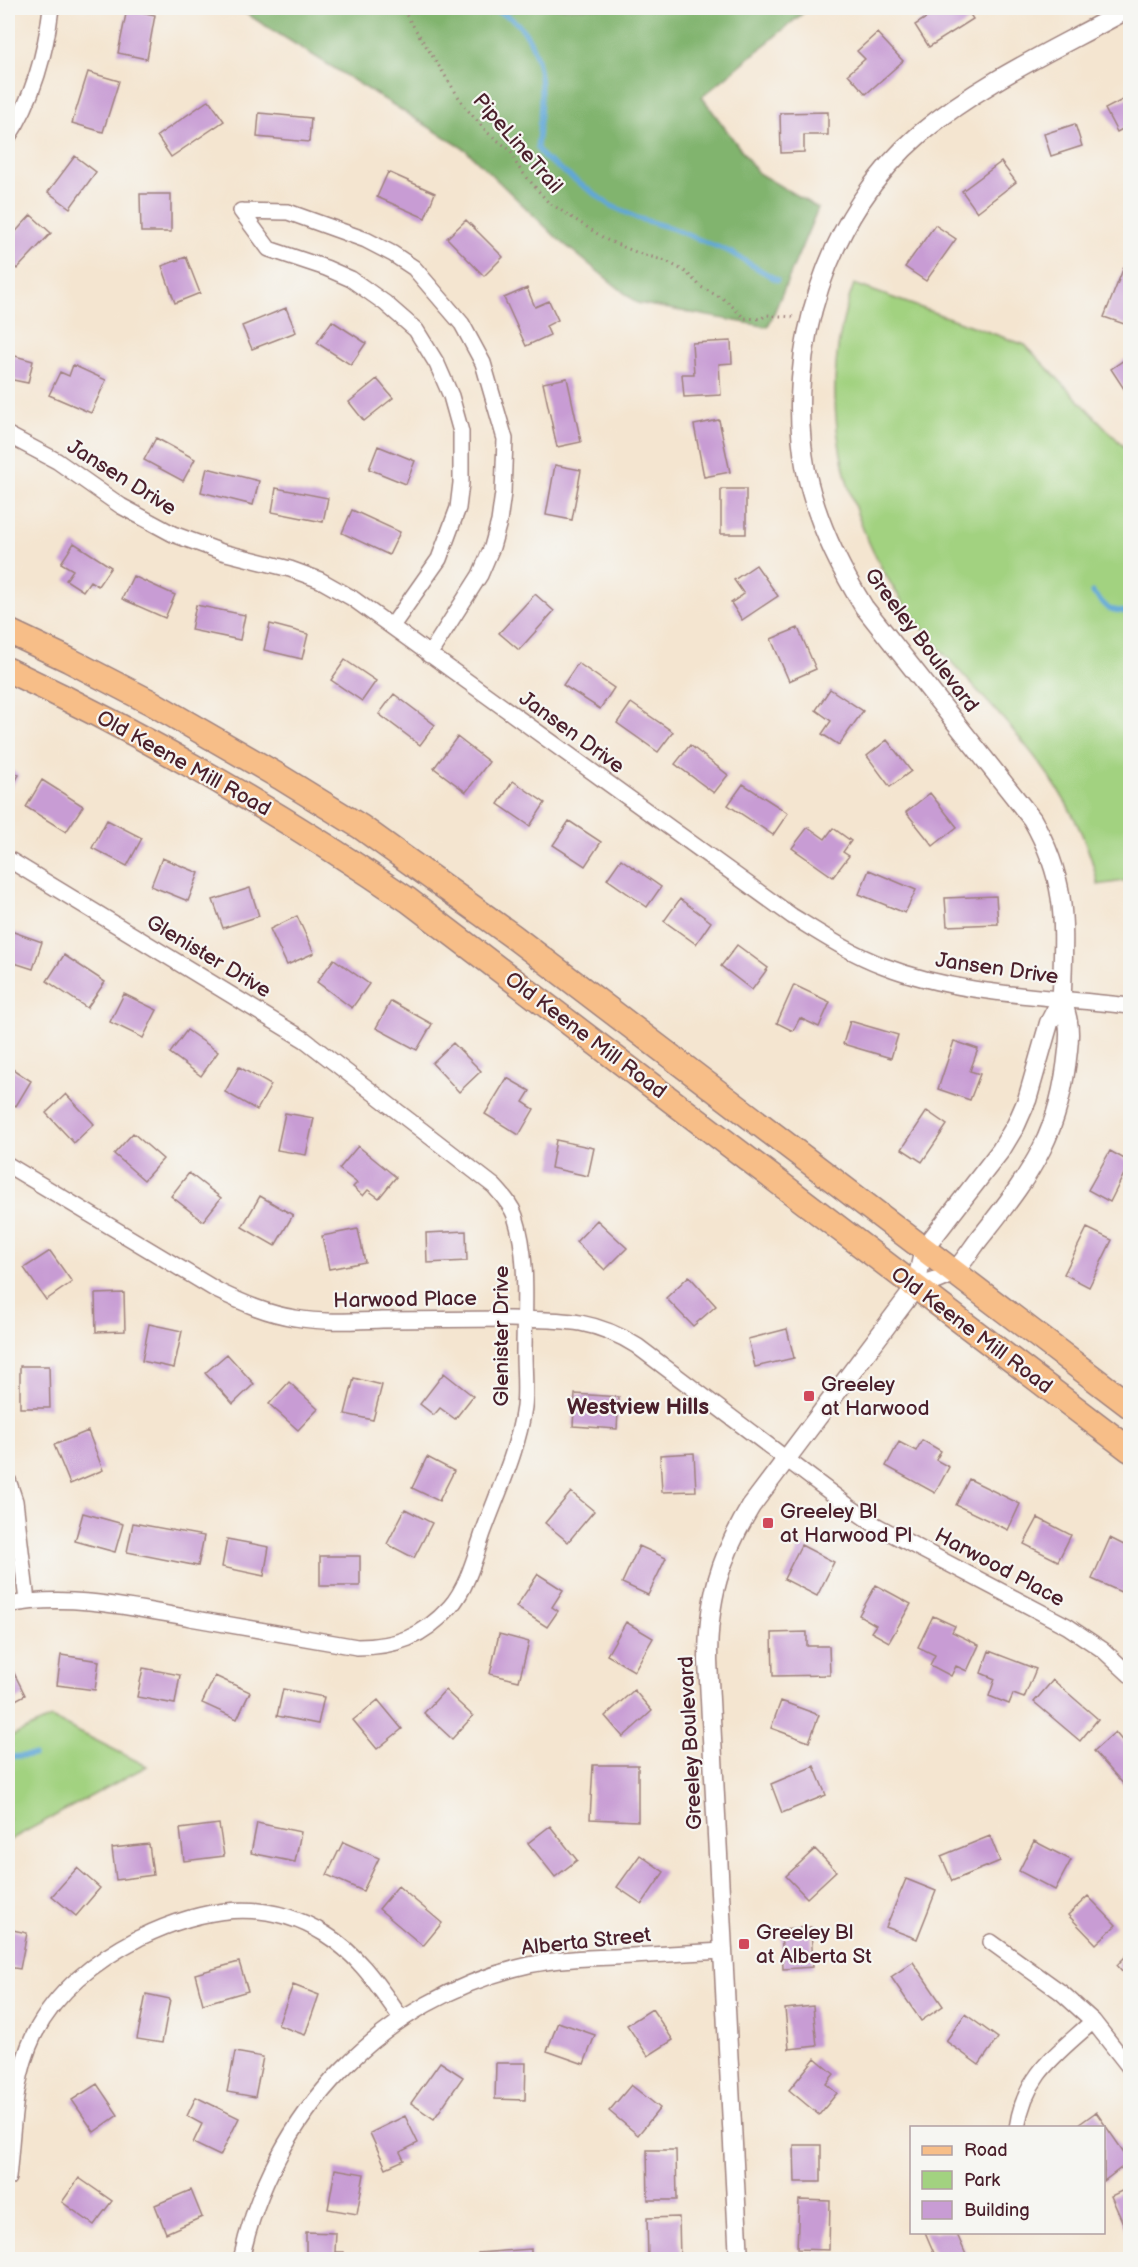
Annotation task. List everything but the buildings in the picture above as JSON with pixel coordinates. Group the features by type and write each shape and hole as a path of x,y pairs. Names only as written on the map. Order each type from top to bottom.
{"main road":[{"name":"Old Keene Mill Road","path":"8,631 152,704 280,777 361,827 514,937 1131,1406"},
{"name":"Old Keene Mill Road","path":"8,670 123,726 186,761 352,862 478,952 915,1288 1131,1450"}],"street":[{"path":"8,137 31,91 45,41 51,8"},
{"name":"Greeley Boulevard","path":"915,1288 953,1272 1023,1181 1039,1155 1057,1114 1064,1083 1069,1024 1062,998 1064,909 1057,874 1042,836 1020,802 864,607 842,572 823,528 806,474 800,427 802,369 811,318 827,266 851,218 881,175 919,135 975,93 1131,8"},
{"path":"392,626 440,559 458,508 461,483 461,432 451,396 437,364 416,330 385,303 351,279 269,249 241,211 288,212 366,240 393,254 414,268 462,324 483,363 505,439 503,493 498,522 492,547 480,575 429,655"},
{"name":"Jansen Drive","path":"8,435 57,460 121,506 173,534 222,552 290,569 320,580 352,598 792,916 836,943 882,966 930,981 985,992 1131,1006"},
{"name":"Glenister Drive","path":"8,859 305,1040 495,1186 507,1200 514,1214 520,1236 524,1276 524,1406 515,1448 466,1580 452,1606 430,1627 404,1641 382,1647 357,1647 108,1604 60,1600 27,1601 8,1605"},
{"name":"Greeley Boulevard","path":"739,2259 708,1661 710,1609 718,1573 734,1533 751,1506 915,1288 924,1249 1000,1150 1016,1125 1027,1100 1049,1023 1062,998"},
{"name":"Harwood Place","path":"8,1166 218,1291 270,1313 326,1321 579,1321 621,1335 878,1526 1066,1626 1103,1650 1131,1675"},
{"path":"8,1480 15,1501 27,1601"},
{"path":"8,2178 21,2075 27,2052 43,2020 60,1997 98,1962 165,1926 201,1914 220,1911 259,1911 293,1919 327,1935 344,1948 369,1974 401,2018"},
{"path":"991,1942 1062,1993 1093,2021 1131,2068"},
{"name":"Alberta Street","path":"241,2259 255,2207 288,2137 309,2106 335,2076 401,2018 457,1989 529,1965 581,1958 723,1951"},
{"path":"1017,2126 1024,2096 1041,2069 1093,2021"}],"path":[{"name":"PipeLineTrail","path":"397,8 405,13 465,107 488,133 510,150 518,167 548,202 607,240 638,253 666,261 686,272 701,287 727,301 744,318 761,319 766,315 811,318"}],"green space":[{"path":"237,8 798,8 803,13 702,97 758,173 818,208 768,327 637,303 558,239 466,150"},
{"path":"854,284 1025,345 1130,453 1130,880 1098,885 1088,849 1073,815 1054,783 1032,753 932,640 903,602 878,561 859,517 845,472 837,425 835,378 841,331"},
{"path":"51,1718 147,1766 8,1841 8,1738"}],"waterway":[{"path":"486,8 512,19 524,31 532,46 537,62 541,97 537,148 543,157 610,205 637,218 671,228 730,252 777,280"},
{"path":"1092,592 1109,609 1130,613"},
{"path":"8,1757 34,1755"}],"place":[{"name":"Greeley at Harwood","path":"809,1396"},
{"name":"Greeley Bl at Harwood Pl","path":"768,1523"},
{"name":"Greeley Bl at Alberta St","path":"744,1944"}],"district":[{"name":"Westview Hills","path":"638,1406"}]}
